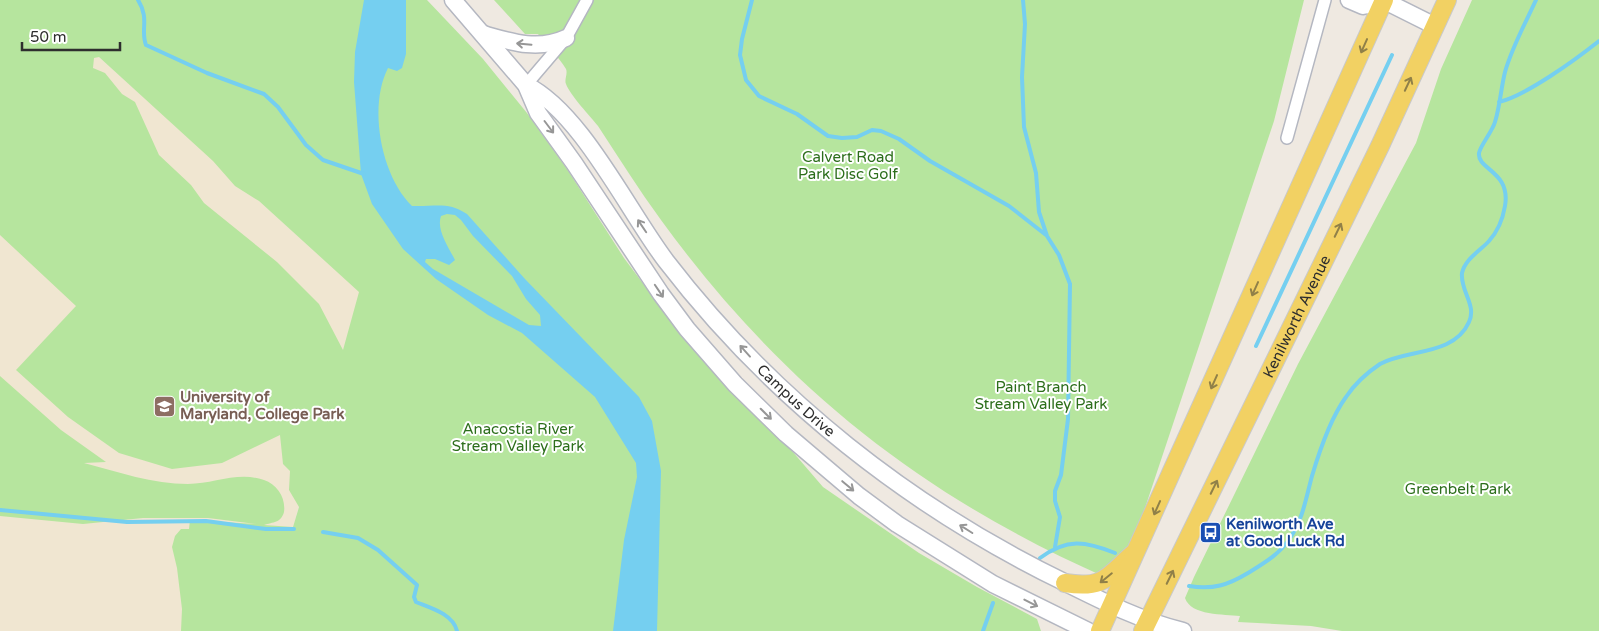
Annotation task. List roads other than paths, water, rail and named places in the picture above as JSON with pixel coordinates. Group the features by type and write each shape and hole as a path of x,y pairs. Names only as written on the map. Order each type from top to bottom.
{"main road":[{"name":"Campus Drive","path":"453,0 526,85 538,113 574,163 675,314 735,384 786,434 859,496 926,544 993,584 1088,631"},
{"path":"1349,0 1363,6 1383,1 1435,26"},
{"name":"Kenilworth Avenue","path":"1145,626 1380,146 1447,0"},
{"path":"1100,631 1139,549 1383,1"},
{"path":"483,34 525,44 544,44 566,38"},
{"name":"Campus Drive","path":"526,85 543,93 564,115 666,261 765,374 827,429 878,470 987,542 1112,606 1145,626 1183,631"},
{"path":"1065,583 1084,586 1098,584 1139,549"}],"street":[{"path":"526,85 566,38 587,0"},
{"path":"1286,138 1325,0"}],"water":[{"path":"364,0 406,0 406,54 402,68 397,71 388,68 382,84 379,102 381,140 392,177 401,193 412,206 447,206 467,214 525,279 639,397 652,421 661,471 657,631 613,631 624,540 637,477 636,463 595,397 522,333 488,315 436,279 403,249 372,204 361,174 354,82 355,52","holes":["447,214 455,215 512,276 526,299 540,315 541,326 529,325 433,269 425,262 426,259 435,259 449,265 455,260 440,227 441,216"]}],"waterway":[{"path":"138,0 142,7 146,45 207,73 264,94 278,107 306,145 323,160 364,174"},
{"path":"752,0 740,55 746,80 759,96 797,114 828,136 842,138 857,137 872,130 881,131 899,139 930,161 1009,206 1046,235"},
{"path":"1023,0 1025,24 1022,77 1024,127 1036,173 1039,212 1047,236 1059,255 1070,284 1068,419 1061,475 1055,491 1055,501 1060,517 1055,547"},
{"path":"1189,586 1213,587 1234,581 1266,562 1277,553 1286,544 1298,523 1326,435 1340,406 1353,388 1380,364 1453,341 1462,333 1469,322 1471,310 1463,286 1462,273 1469,259 1495,233 1505,206 1506,194 1499,178 1483,164 1479,153 1495,122 1505,72 1511,54 1536,0"},
{"path":"1499,102 1537,85 1599,41"},
{"path":"1256,346 1392,55"},
{"path":"0,510 127,522 206,521 266,529 294,529"},
{"path":"323,532 358,538 378,550 417,585 414,597 416,602 435,609 446,616 455,625 457,631"},
{"path":"1040,558 1068,544 1085,544 1115,553"},
{"path":"983,631 993,603"}],"place":[{"name":"University of Maryland, College Park","path":"164,406"},
{"name":"Kenilworth Ave at Good Luck Rd","path":"1210,533"}],"park label":[{"name":"Calvert Road Park Disc Golf","path":"848,166"},
{"name":"Paint Branch Stream Valley Park","path":"1041,396"},
{"name":"Anacostia River Stream Valley Park","path":"518,438"},
{"name":"Greenbelt Park","path":"1458,489"}]}
